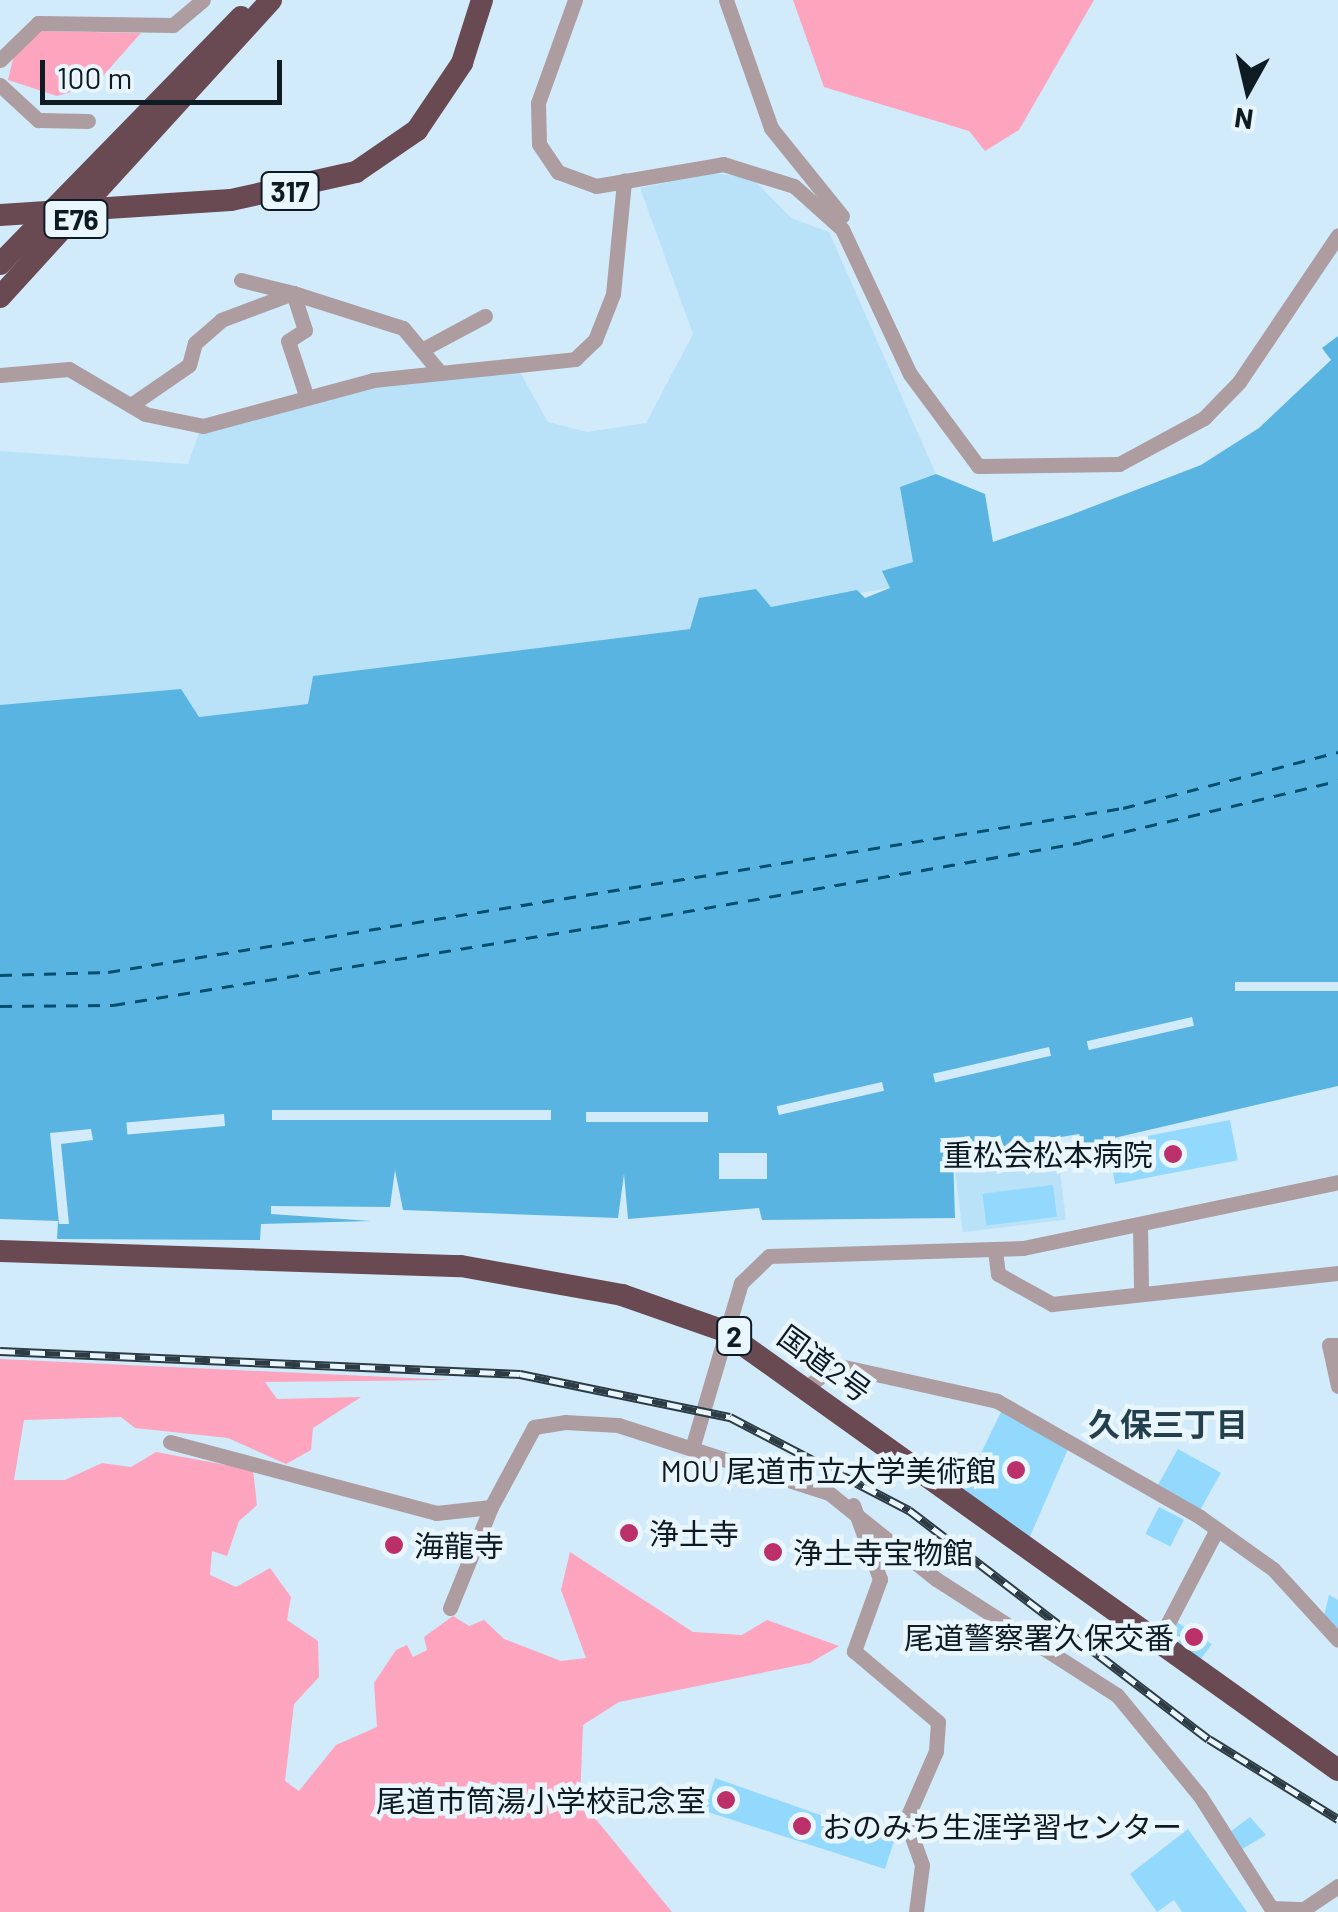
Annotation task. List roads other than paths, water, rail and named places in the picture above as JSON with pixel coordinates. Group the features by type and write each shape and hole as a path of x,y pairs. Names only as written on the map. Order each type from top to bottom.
{"highway":[{"name":"E76","path":"0,264 258,0"},
{"name":"E76","path":"0,297 152,140 271,0"},
{"name":"317","path":"0,215 232,200 356,172 417,130 462,62 482,0"},
{"name":"国道2号","path":"0,1250 461,1266 622,1294 722,1330 807,1387 1338,1770"}],"street":[{"path":"0,60 38,23 173,25 202,0"},
{"path":"575,0 538,103 539,144 577,182 624,181 706,164 744,167 794,186 842,229 910,374 978,466 1119,464 1204,418 1239,382 1338,235"},
{"path":"726,0 771,128 844,218 842,229"},
{"path":"0,85 38,120 88,121"},
{"path":"0,374 69,369 131,405 204,426 306,395 438,370 560,362 588,350 613,294 624,181"},
{"path":"241,280 403,328 425,348 438,370"},
{"path":"292,292 304,330 288,342 306,395"},
{"path":"131,405 189,364 195,342 221,320 292,292"},
{"path":"425,348 485,316"},
{"path":"693,1445 722,1330 741,1283 769,1256 995,1250 1338,1182"},
{"path":"1140,1224 1142,1291"},
{"path":"995,1250 998,1274 1052,1304 1338,1272"},
{"path":"1338,1344 1329,1345 1338,1386"},
{"path":"807,1387 836,1366 996,1400 1217,1528 1273,1569 1338,1640"},
{"path":"450,1608 491,1507 534,1427 618,1424 693,1445 714,1461 852,1505 936,1579 1117,1696 1200,1796 1271,1908 1304,1910 1338,1886"},
{"path":"170,1442 436,1512 491,1507"},
{"path":"852,1505 880,1580 854,1651 938,1722 906,1820 922,1865 916,1912"},
{"path":"1158,1642 1217,1528"}],"water":[{"path":"1338,336 1338,1086 1084,1145 1079,1134 953,1155 955,1218 762,1220 759,1208 628,1219 624,1174 618,1218 403,1210 395,1170 390,1207 271,1206 271,1214 371,1221 261,1224 260,1240 57,1239 58,1221 0,1219 0,705 181,689 199,717 308,704 313,676 690,629 699,598 756,589 771,607 857,590 865,598 890,588 882,571 913,562 900,487 936,474 985,494 993,542 1201,465 1259,428 1331,360 1322,348"}],"railway":[{"path":"0,1351 520,1374 730,1417 909,1510 1209,1739 1338,1819"}],"place":[{"name":"重松会松本病院","path":"1173,1154"},
{"name":"MOU 尾道市立大学美術館","path":"1016,1470"},
{"name":"浄土寺","path":"629,1533"},
{"name":"海龍寺","path":"394,1545"},
{"name":"浄土寺宝物館","path":"773,1552"},
{"name":"尾道警察署久保交番","path":"1194,1637"},
{"name":"尾道市筒湯小学校記念室","path":"726,1800"},
{"name":"おのみち生涯学習センター","path":"802,1826"}],"district":[{"name":"久保三丁目","path":"1168,1423"}]}
